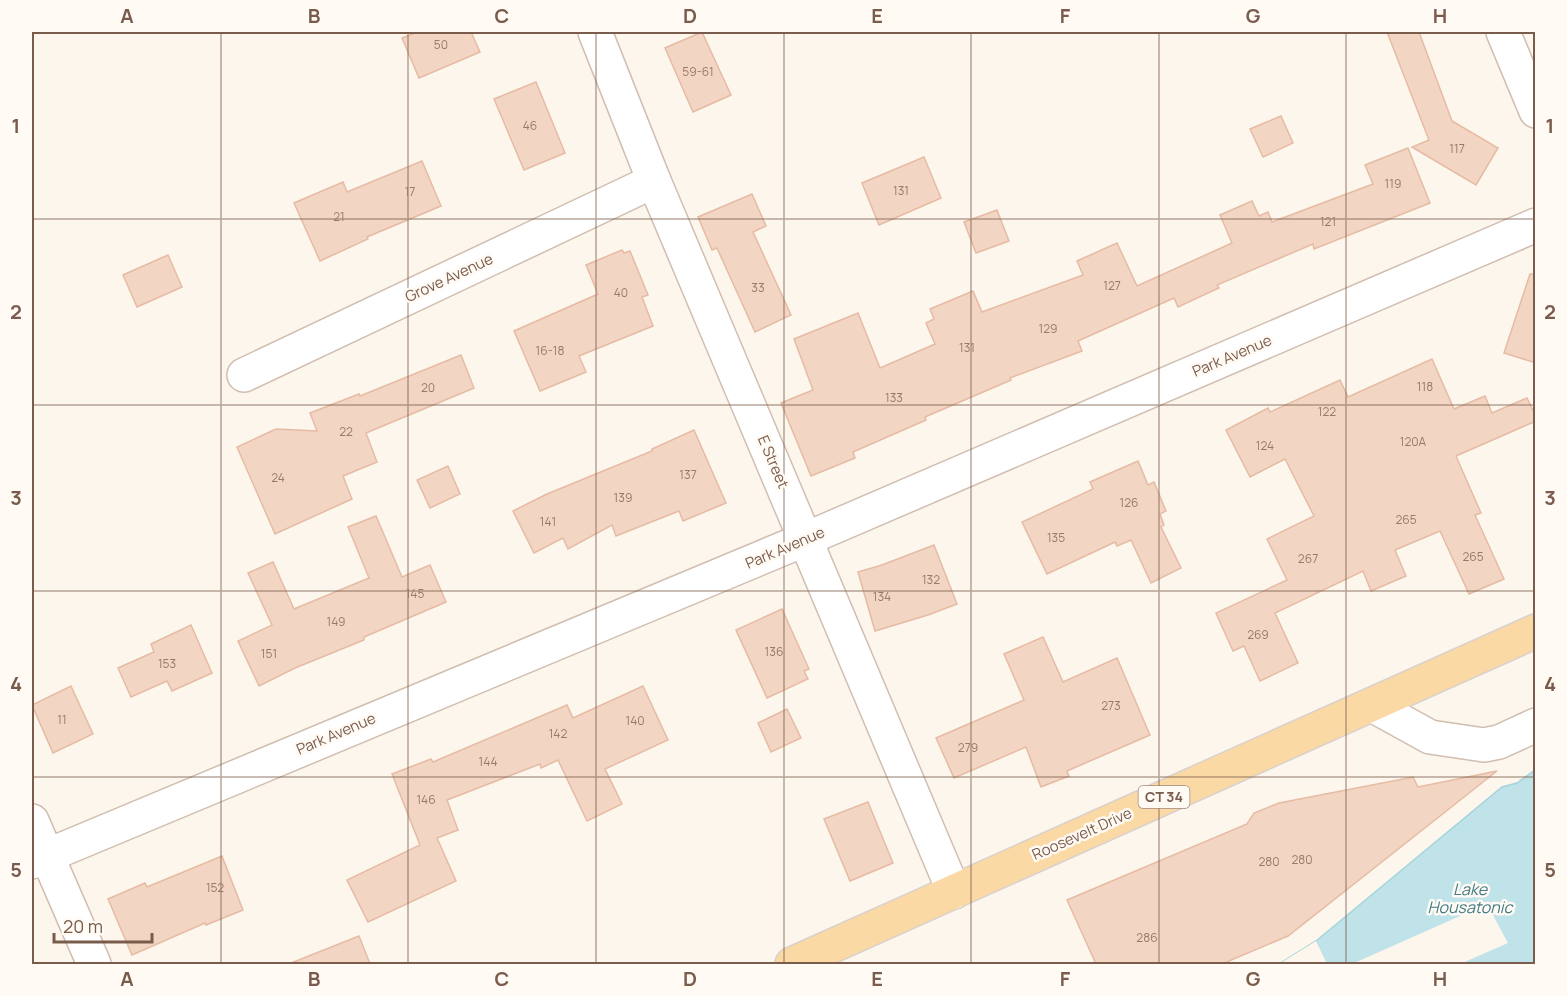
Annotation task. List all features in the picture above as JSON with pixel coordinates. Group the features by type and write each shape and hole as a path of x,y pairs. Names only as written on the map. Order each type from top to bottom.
{"main road":[{"name":"Roosevelt Drive","path":"792,964 1536,631"}],"street":[{"name":"E Street","path":"595,32 654,181 954,892"},
{"path":"1503,32 1536,111"},
{"name":"Grove Avenue","path":"244,375 654,181"},
{"name":"Park Avenue","path":"39,859 806,539 1536,225"},
{"path":"1372,705 1430,736 1484,745 1499,742 1536,725"},
{"path":"32,821 39,859 94,964"}],"water":[{"name":"Lake Housatonic","path":"1535,770 1535,964 1279,964 1316,941 1502,787 1517,783"}],"pier":[{"path":"1487,904 1508,943 1460,964 1352,964"},
{"path":"1316,941 1327,964 1279,964"}],"building":[{"path":"418,32 471,32 480,52 419,78 402,38"},
{"path":"702,32 731,95 693,112 665,48"},
{"path":"1387,32 1419,32 1452,121 1498,148 1476,185 1412,147 1429,140"},
{"path":"536,82 565,153 524,170 494,99"},
{"path":"1281,116 1293,143 1263,157 1250,129"},
{"path":"1408,148 1430,203 1314,249 1313,244 1217,285 1219,288 1178,307 1174,298 1078,341 1082,351 1010,378 1011,380 925,417 926,420 853,452 855,458 811,476 781,403 813,390 794,339 858,313 880,368 935,344 926,323 934,319 930,309 973,291 982,312 1083,275 1077,261 1117,243 1137,286 1232,243 1220,215 1252,201 1259,216 1268,212 1272,222 1373,184 1365,165"},
{"path":"924,157 941,198 879,225 862,183"},
{"path":"422,161 441,206 367,237 368,239 320,261 294,203 343,182 347,192"},
{"path":"752,194 766,226 753,232 791,315 755,332 717,248 712,250 698,217"},
{"path":"997,210 1009,241 976,253 964,222"},
{"path":"622,250 624,253 630,251 648,295 642,297 653,326 579,356 586,372 540,391 514,331 598,294 586,265"},
{"path":"168,255 182,287 137,307 123,275"},
{"path":"1530,274 1536,274 1536,363 1504,353"},
{"path":"461,355 474,388 366,433 377,462 343,476 352,499 275,534 237,447 276,429 317,431 310,413 359,394 360,396"},
{"path":"1432,359 1454,409 1485,396 1492,413 1527,398 1536,417 1536,421 1456,456 1481,513 1475,515 1504,579 1469,594 1440,531 1395,550 1406,576 1371,591 1363,571 1275,613 1298,663 1260,681 1244,646 1233,651 1216,613 1287,580 1267,539 1314,516 1285,459 1250,477 1226,430 1268,408 1270,412 1340,380 1348,397"},
{"path":"694,430 726,503 683,521 679,511 616,536 612,525 568,549 563,538 534,553 513,511 547,494 652,451"},
{"path":"1138,461 1148,485 1154,482 1166,511 1160,514 1164,525 1161,527 1181,568 1151,583 1131,540 1117,546 1115,542 1047,574 1022,522 1093,489 1090,482"},
{"path":"448,466 460,494 430,508 417,480"},
{"path":"376,516 402,577 430,565 446,602 259,686 238,641 272,625 248,573 273,562 294,609 369,578 348,527"},
{"path":"934,545 957,604 875,631 858,572"},
{"path":"782,609 809,669 804,671 808,679 767,698 736,630"},
{"path":"191,625 212,673 172,691 167,681 131,697 118,668 154,652 151,644"},
{"path":"1043,637 1063,682 1117,658 1150,735 1067,771 1069,776 1041,787 1026,747 954,778 936,738 1024,700 1004,654"},
{"path":"71,686 93,734 53,753 32,705"},
{"path":"643,686 668,740 605,769 622,804 587,821 558,760 541,768 540,764 447,800 458,830 437,838 456,881 368,922 347,880 420,845 392,774 431,759 433,762 567,705 573,718"},
{"path":"787,709 801,738 771,752 758,723"},
{"path":"1497,771 1288,936 1222,964 1096,964 1067,900 1247,824 1254,813 1279,803 1413,777 1418,787"},
{"path":"868,802 893,863 850,881 824,819"},
{"path":"222,856 243,910 206,925 205,923 132,955 108,899 145,883 147,887"},
{"path":"359,936 370,964 291,964 291,963"}]}
